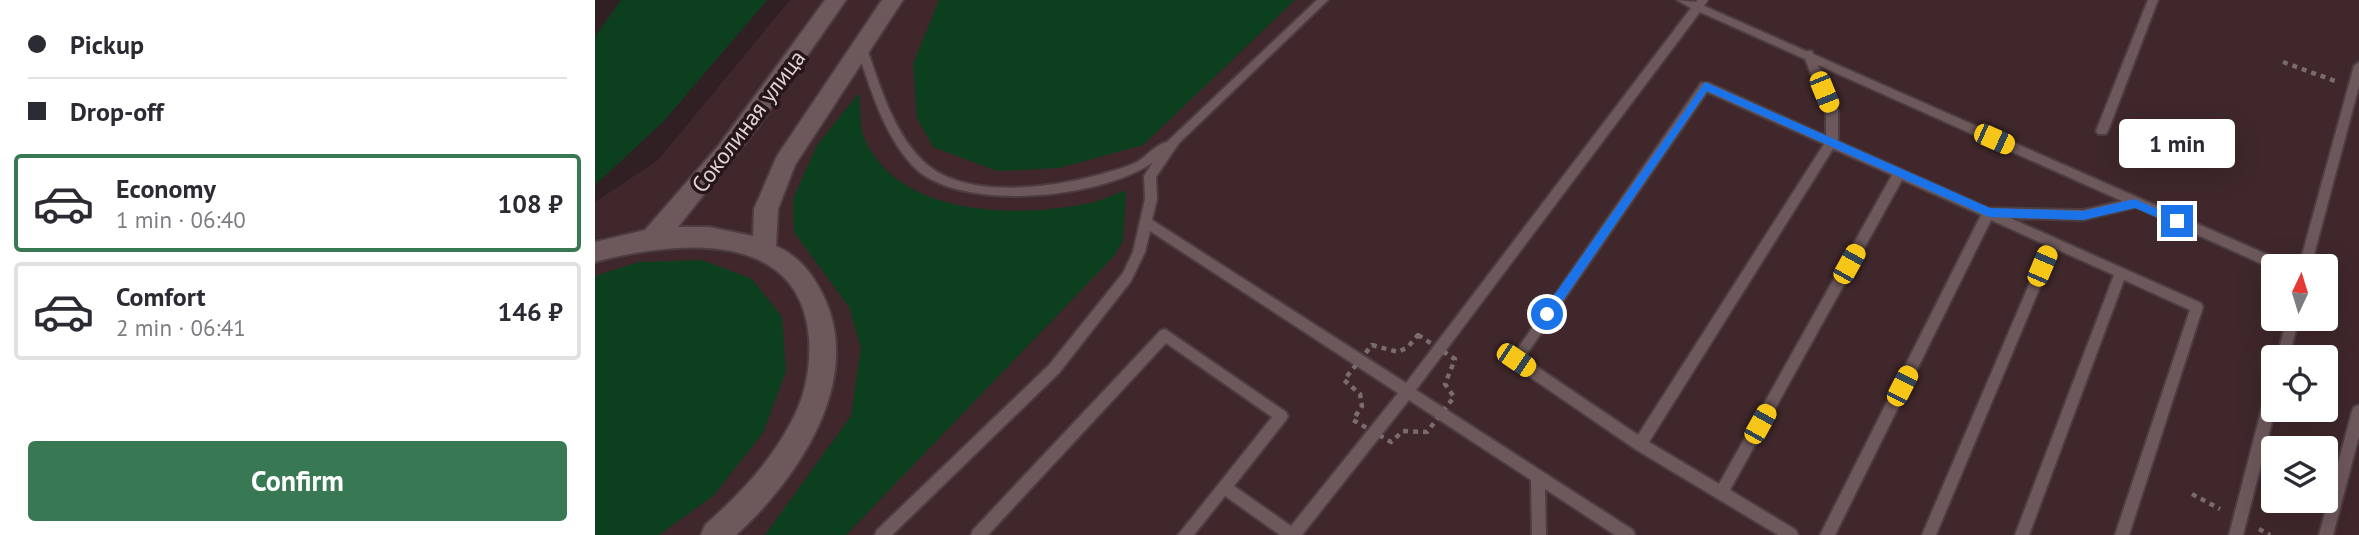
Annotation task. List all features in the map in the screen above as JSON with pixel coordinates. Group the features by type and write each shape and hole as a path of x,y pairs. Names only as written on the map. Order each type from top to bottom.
{"street":[{"name":"Соколиная улица","path":"654,237 733,145 836,0"},
{"name":"Соколиная улица","path":"764,250 766,209 785,162 893,0"},
{"path":"595,252 654,237 714,236 764,250 794,271 814,301 823,338 819,381 802,428 783,460 752,500 715,535"}],"lane":[{"path":"861,46 889,125 921,167 954,185 988,191 1041,192 1138,167 1175,140 1323,0"},
{"path":"1682,0 1700,4 2261,258"},
{"path":"2102,131 2153,0"},
{"path":"1224,487 1293,535 1406,393 1700,4"},
{"path":"1640,444 1832,141 1832,111 1808,54"},
{"path":"2308,254 2359,66"},
{"path":"1791,535 1640,444 1516,360 1705,86 2197,307 2122,535"},
{"path":"882,535 1054,369 1127,277 1139,252 1146,222 1151,199 1150,176 1175,140"},
{"path":"1721,493 1900,172"},
{"path":"1989,212 2083,215 2135,203"},
{"path":"1827,535 1989,212"},
{"path":"1146,222 1628,535"},
{"path":"1929,535 2053,242"},
{"path":"2022,535 2121,273"},
{"path":"978,535 1165,335 1281,416 1185,535"},
{"path":"2326,535 2359,411"},
{"path":"2236,535 2265,422"},
{"path":"1538,477 1539,535"}],"path":[{"path":"2283,62 2354,88"}],"shaded area":[{"path":"790,0 2359,0 2359,535 595,535 595,202 658,160"}],"green space":[{"path":"621,0 767,0 663,122 595,185 595,37"},
{"path":"939,0 1295,0 1143,145 1059,168 997,171 933,147 917,118 913,64"},
{"path":"859,93 865,140 882,165 904,184 931,197 961,206 1026,211 1095,202 1126,190 1123,241 1113,257 846,535 765,535 851,416 861,348 849,307 794,232 793,199 817,145"},
{"path":"702,260 752,279 782,317 786,371 763,433 713,496 659,535 595,535 595,276 639,262"}],"route":[{"path":"1547,314 1705,86 1989,212 2083,215 2135,203 2177,221"}]}
